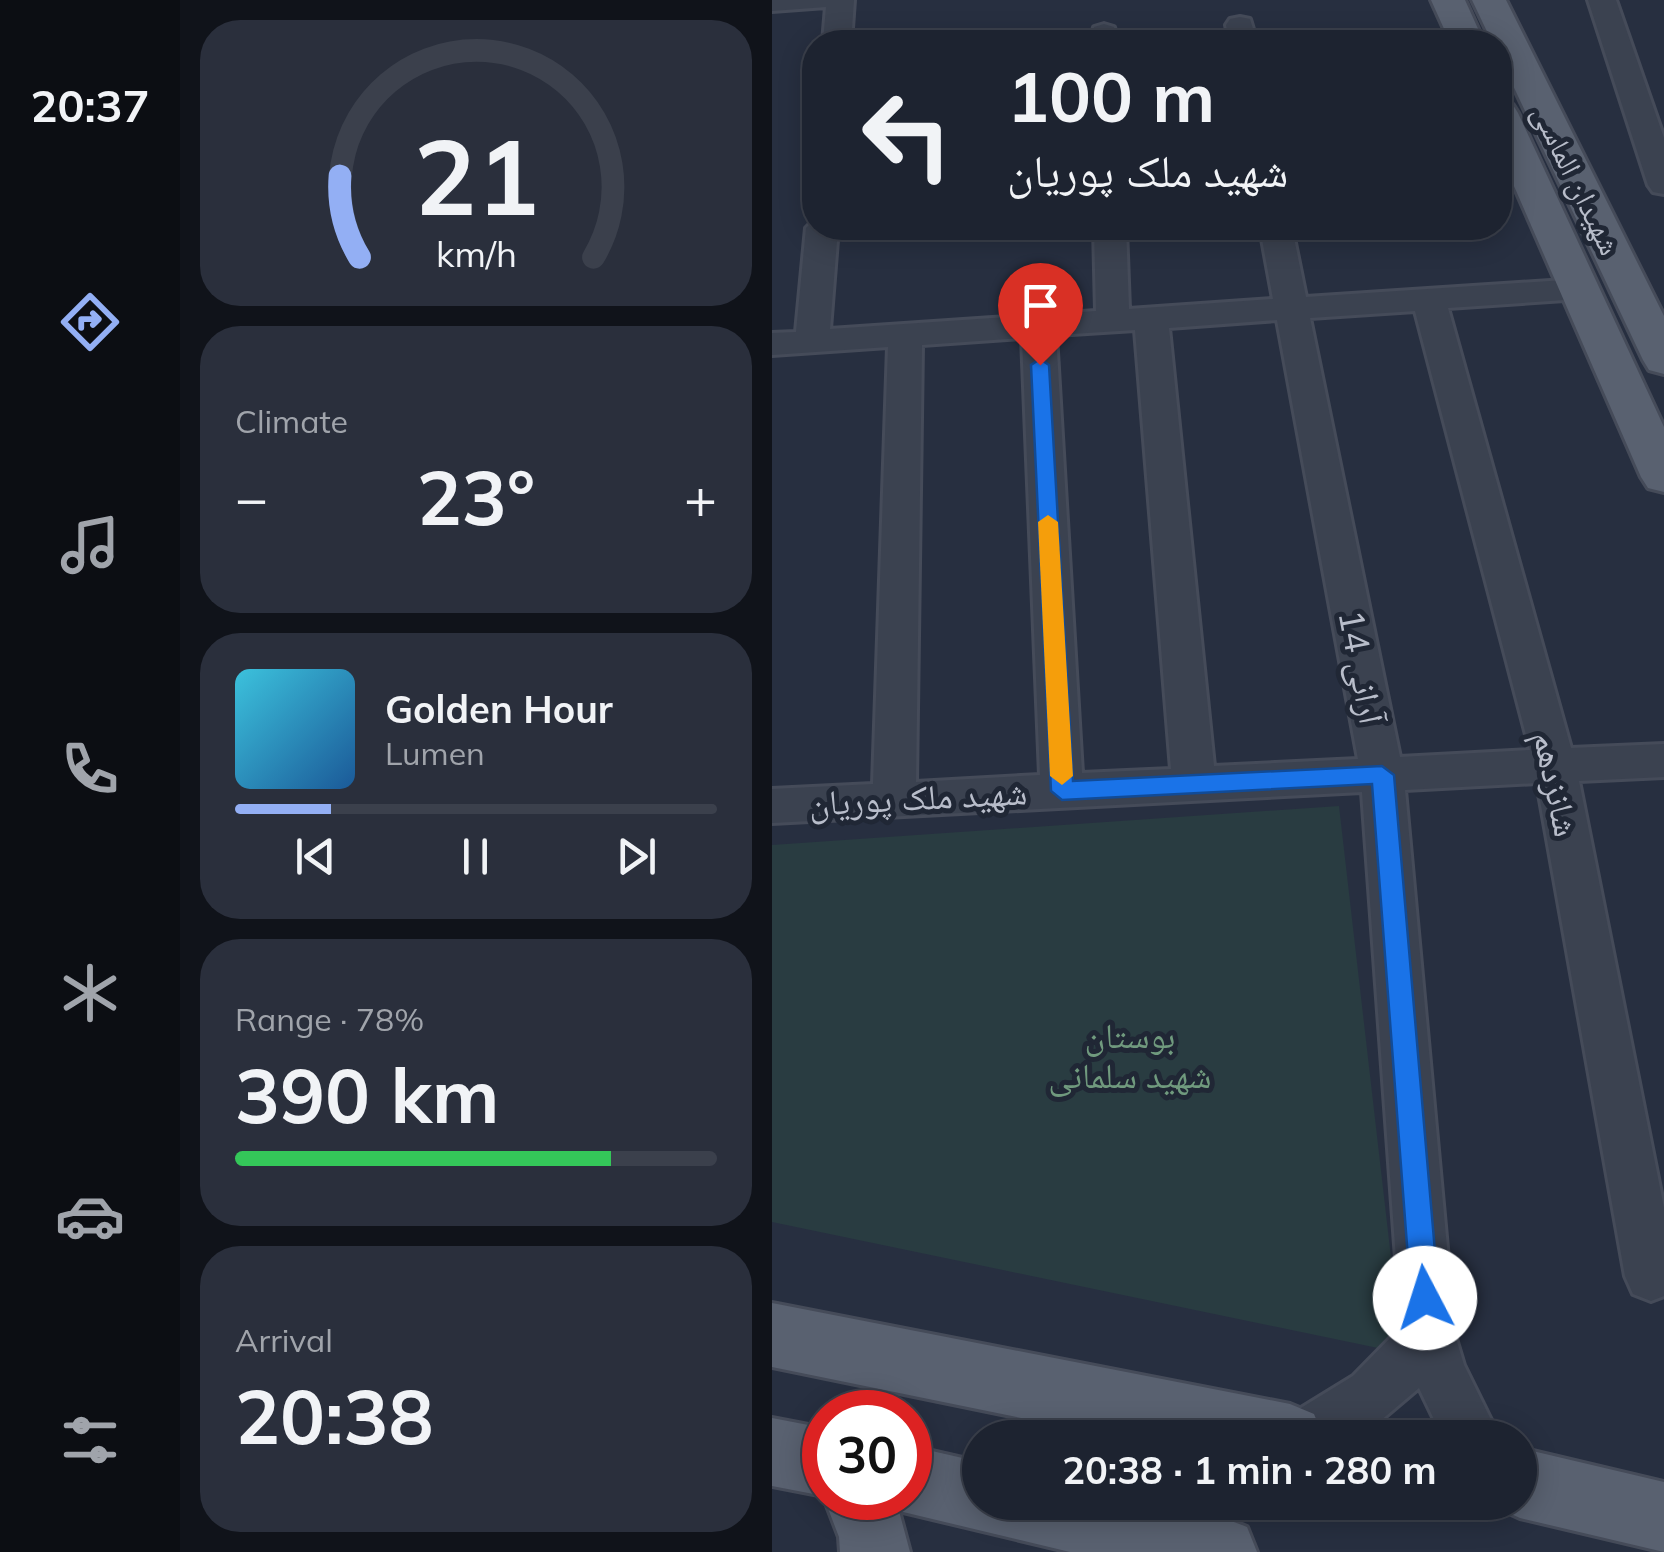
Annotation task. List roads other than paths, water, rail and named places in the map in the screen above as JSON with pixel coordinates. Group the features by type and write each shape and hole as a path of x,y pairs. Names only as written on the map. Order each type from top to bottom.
{"main road":[{"path":"1448,0 1462,30"},
{"name":"شهیدان الماسی","path":"1489,0 1504,30"},
{"name":"شهیدان الماسی","path":"1512,47 1664,360"},
{"name":"شهیدان الماسی","path":"1512,139 1664,477"},
{"path":"772,1335 1199,1420"},
{"path":"772,1452 802,1458"},
{"path":"932,1486 962,1493"},
{"path":"1537,1486 1664,1517"},
{"path":"867,1520 875,1552"},
{"path":"1083,1520 1222,1552"}],"street":[{"path":"772,2 822,0"},
{"path":"838,30 840,0"},
{"path":"1602,0 1664,185"},
{"path":"812,342 821,240"},
{"path":"1110,240 1113,321"},
{"name":"آرانی 14","path":"1278,240 1382,775 1428,1335 1440,1374 1464,1420"},
{"path":"772,344 1580,289"},
{"name":"شانزدهم","path":"1429,299 1555,766 1651,1276"},
{"path":"1152,318 1194,784"},
{"path":"1038,326 1062,791"},
{"path":"894,800 905,335"},
{"name":"شهید ملک پوریان","path":"772,806 1664,760"},
{"path":"1337,1420 1377,1395 1428,1335"}],"park label":[{"name":"بوستان شهید سلمانی","path":"1130,1056"}]}
